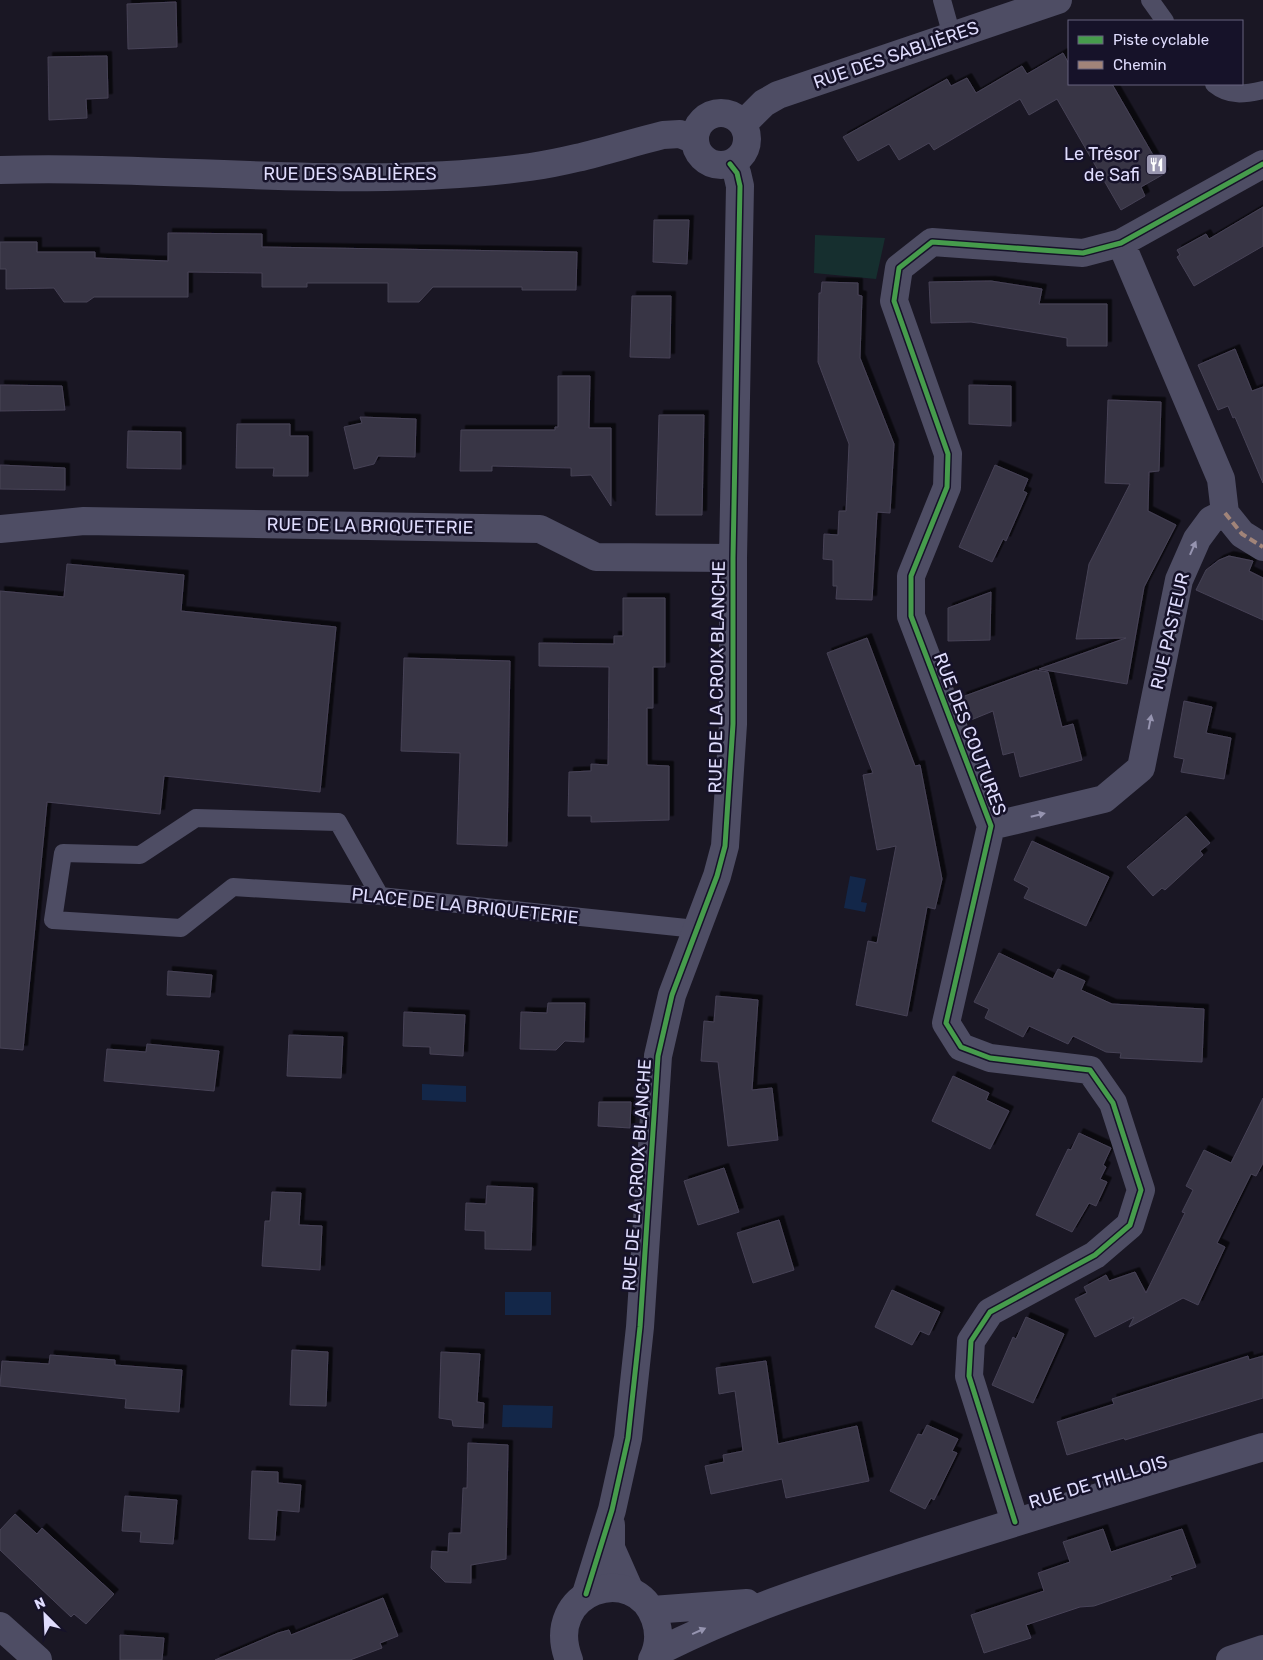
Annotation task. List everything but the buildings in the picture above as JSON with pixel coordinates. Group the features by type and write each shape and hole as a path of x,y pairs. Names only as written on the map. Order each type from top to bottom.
{"street":[{"name":"RUE DES SABLIÈRES","path":"743,124 764,103 778,95 1058,0"},
{"path":"716,114 732,115 743,124 748,139 746,147 743,154 730,164 722,166 706,161 696,148 695,140 701,123 716,114"},
{"name":"RUE DES SABLIÈRES","path":"0,170 376,177 458,174 532,167 663,135 680,134 695,140"},
{"name":"RUE DE LA CROIX BLANCHE","path":"586,1594 612,1510 628,1438 640,1335 658,1056 672,995 717,876 725,846 733,724 733,558 740,186 737,173 730,164"},
{"name":"RUE DES COUTURES","path":"1016,1522 969,1376 971,1341 990,1312 1095,1255 1130,1225 1140,1190 1113,1103 1090,1070 990,1058 961,1047 946,1023 991,826 911,616 911,576 947,487 948,454 894,301 899,268 932,242 1083,253 1121,243 1263,164"},
{"path":"1121,243 1221,479 1224,513 1242,534 1263,547"},
{"name":"RUE PASTEUR","path":"991,826 1104,799 1141,768 1179,580 1197,538 1211,520 1224,513"},
{"name":"RUE DE LA BRIQUETERIE","path":"0,529 84,521 540,529 596,557 733,558"},
{"name":"RUE DE THILLOIS","path":"654,1656 702,1630 770,1601 1016,1522 1263,1447"},
{"name":"RUE DE LA CROIX BLANCHE","path":"612,1510 611,1548 630,1591"},
{"path":"562,1655 564,1625 572,1608 586,1594 608,1588 630,1591 642,1599 652,1610 659,1631 654,1656"},
{"name":"RUE DE THILLOIS","path":"652,1610 770,1601"},
{"path":"0,1626 38,1660"},
{"path":"1230,1660 1263,1649"}],"lane":[{"path":"942,0 952,36"},
{"path":"1150,0 1164,20"},
{"path":"1215,85 1221,90 1240,95 1263,90"},
{"name":"PLACE DE LA BRIQUETERIE","path":"380,896 338,822 196,818 140,855 63,853 53,920 181,928 233,887 380,896 696,929"}],"green space":[{"path":"815,235 885,238 876,279 814,273"}],"water":[{"path":"850,876 866,879 861,902 867,903 865,912 844,908"},
{"path":"422,1084 466,1086 466,1102 422,1100"},
{"path":"505,1292 551,1292 551,1315 505,1315"},
{"path":"503,1405 553,1406 552,1428 502,1427"}],"marked path":[{"path":"1225,513 1242,534 1263,547"}],"cycle path":[{"path":"586,1594 612,1510 628,1438 640,1327 658,1056 672,995 717,876 725,846 733,724 733,558 740,186 737,173 730,164"},
{"path":"1015,1522 969,1376 971,1341 990,1312 1095,1255 1130,1225 1141,1190 1113,1103 1090,1070 990,1058 961,1047 946,1023 991,826 911,616 911,576 947,487 948,454 894,301 899,268 932,242 1083,253 1121,243 1263,164"}],"place":[{"name":"Le Trésor de Safi","path":"1156,164"}]}
